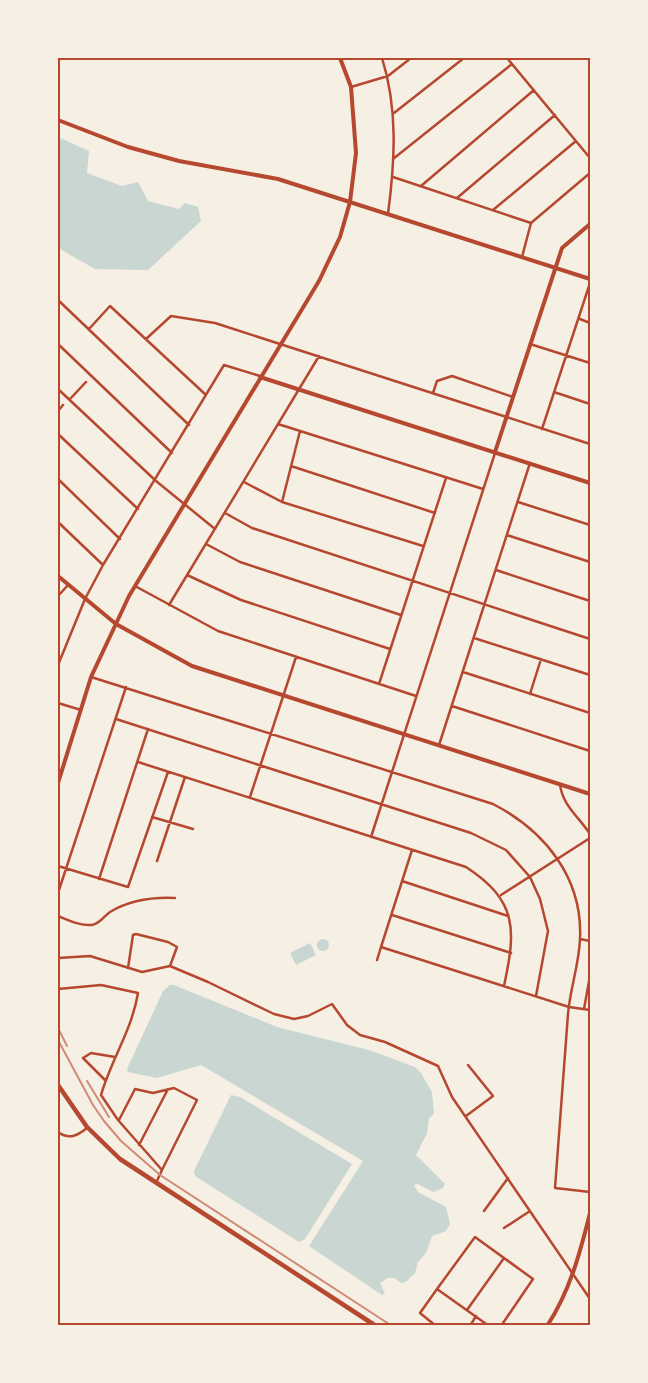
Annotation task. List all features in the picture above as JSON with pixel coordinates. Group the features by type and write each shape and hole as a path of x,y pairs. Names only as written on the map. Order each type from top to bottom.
{"main road":[{"path":"58,1085 87,1128 120,1159 376,1326"}],"street":[{"path":"58,783 91,676 135,586 319,281 340,237 350,202 356,153 351,86 340,58"},
{"path":"382,58 388,76 394,113 393,177 388,214"},
{"path":"351,86 388,76 411,58"},
{"path":"394,113 464,58"},
{"path":"507,58 590,158"},
{"path":"393,159 512,64"},
{"path":"421,186 534,90"},
{"path":"457,198 555,115"},
{"path":"58,120 128,147 179,161 278,179 590,279"},
{"path":"493,210 576,140"},
{"path":"522,257 531,223 590,174"},
{"path":"393,177 531,223"},
{"path":"371,837 555,267 562,248 590,224"},
{"path":"542,429 580,319 590,284"},
{"path":"58,300 189,425"},
{"path":"89,329 110,306 206,395"},
{"path":"146,339 171,316 215,323 590,444"},
{"path":"580,319 590,323"},
{"path":"58,344 172,453"},
{"path":"530,344 590,363"},
{"path":"169,606 319,356"},
{"path":"58,665 86,599 103,565 156,481 224,365 590,483"},
{"path":"433,393 437,381 452,376 513,397"},
{"path":"69,399 86,382"},
{"path":"58,388 156,481 215,529"},
{"path":"554,392 590,404"},
{"path":"58,411 64,405"},
{"path":"278,424 483,489"},
{"path":"282,502 300,431"},
{"path":"58,434 138,510"},
{"path":"439,746 530,463"},
{"path":"291,466 434,513"},
{"path":"379,684 446,478"},
{"path":"58,479 120,539"},
{"path":"244,482 282,502 424,546"},
{"path":"518,502 590,525"},
{"path":"225,513 252,528 590,639"},
{"path":"58,522 103,565"},
{"path":"507,535 590,562"},
{"path":"206,544 240,562 401,616"},
{"path":"496,570 590,601"},
{"path":"187,575 241,600 390,649"},
{"path":"58,576 116,624 192,666 590,794"},
{"path":"58,596 68,585"},
{"path":"135,586 218,631 416,696"},
{"path":"474,638 590,675"},
{"path":"250,797 296,656"},
{"path":"530,694 541,659"},
{"path":"463,672 590,713"},
{"path":"91,676 493,804 509,812 537,833 558,859 571,884 579,914 580,939 569,1007 555,1188 590,1192"},
{"path":"58,893 126,687"},
{"path":"58,703 81,710"},
{"path":"452,706 590,751"},
{"path":"116,719 471,833 506,850 530,877 540,899 548,931 536,996"},
{"path":"99,879 148,729"},
{"path":"138,762 466,866 482,877 501,896 508,916 512,929 511,953 504,986"},
{"path":"58,866 128,887 168,771"},
{"path":"157,861 185,777"},
{"path":"560,784 561,796 565,803 581,820 590,834"},
{"path":"152,817 193,829"},
{"path":"501,896 590,838"},
{"path":"377,960 412,850"},
{"path":"402,881 508,916"},
{"path":"58,916 82,924 93,925 102,920 109,912 149,897 175,898"},
{"path":"392,915 511,953"},
{"path":"128,968 133,935 136,934 168,942 177,947 170,966"},
{"path":"580,939 590,941"},
{"path":"381,947 569,1007 590,1010"},
{"path":"58,958 90,956 142,972 170,966 274,1014 294,1019 308,1016 332,1004 347,1025 360,1035 385,1042 438,1066 452,1097 590,1299"},
{"path":"584,1009 590,976"},
{"path":"58,989 101,985 138,993 135,1015 105,1080 101,1095 118,1120 162,1170"},
{"path":"105,1080 83,1058 91,1053 115,1057"},
{"path":"466,1116 493,1096 468,1065"},
{"path":"118,1120 136,1089 153,1092 174,1088 197,1100 156,1182"},
{"path":"139,1145 168,1089"},
{"path":"58,1132 69,1137 78,1135 87,1128"},
{"path":"484,1211 508,1178"},
{"path":"504,1228 530,1211"},
{"path":"547,1326 559,1308 573,1276 590,1213"},
{"path":"436,1326 420,1313 475,1237 533,1279 501,1326"},
{"path":"467,1310 504,1258"},
{"path":"437,1289 489,1326"},
{"path":"586,1293 590,1291"},
{"path":"470,1326 476,1316"}],"shaded area":[{"path":"58,137 89,151 87,173 122,186 138,182 148,201 179,209 185,203 198,207 201,221 148,270 95,269 58,248"},
{"path":"323,939 329,945 323,951 317,945"},
{"path":"310,943 316,955 296,965 290,953"},
{"path":"170,985 277,1027 369,1050 415,1067 421,1073 432,1092 434,1114 429,1118 427,1133 416,1155 445,1184 443,1188 433,1192 418,1184 414,1185 418,1192 446,1207 450,1224 446,1231 432,1236 426,1253 418,1262 415,1273 406,1282 401,1283 395,1278 388,1278 380,1283 385,1294 382,1295 309,1246 363,1161 201,1065 157,1078 128,1072 127,1069 163,991"},
{"path":"231,1095 240,1097 352,1164 305,1239 299,1242 195,1176 194,1171"}],"railway":[{"path":"58,1028 67,1046"},
{"path":"58,1040 93,1105 104,1121 121,1141 160,1175 392,1326"},
{"path":"87,1081 109,1117"}]}
